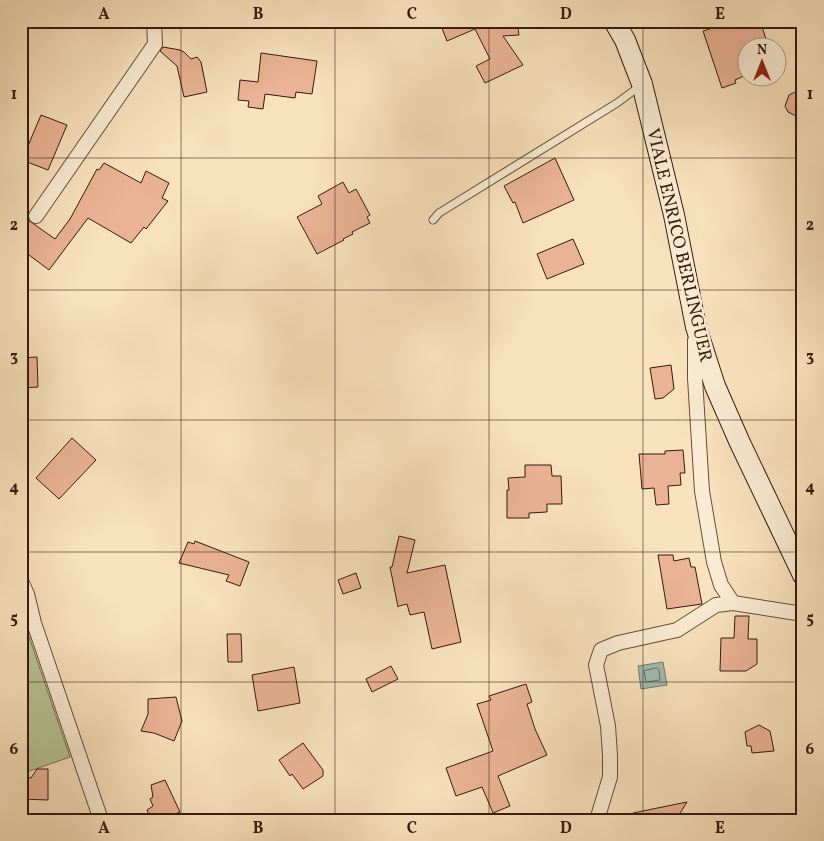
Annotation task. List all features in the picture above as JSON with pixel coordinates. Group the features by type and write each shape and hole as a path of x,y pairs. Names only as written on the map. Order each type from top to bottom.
{"main road":[{"name":"VIALE ENRICO BERLINGUER","path":"614,21 625,40 642,84 674,215 696,327 718,394 803,575"}],"street":[{"path":"36,216 155,44 154,21"},
{"path":"696,327 695,378 702,491 714,562 721,585 733,603"},
{"path":"21,581 28,594 34,623 101,820"},
{"path":"597,820 610,777 608,726 596,665 601,650 618,643 677,630 716,605 733,603 803,614"}],"lane":[{"path":"433,220 439,213 617,103 642,84"}],"green space":[{"path":"21,613 70,757 21,774"}],"water":[{"path":"663,662 667,685 641,689 638,666"}],"building":[{"path":"439,21 517,21 519,35 503,36 523,65 485,83 476,66 490,59 475,29 447,41"},
{"path":"714,21 739,21 741,26 760,21 766,38 736,38 736,83 722,88 703,31 716,27"},
{"path":"163,47 180,50 191,59 197,57 201,62 207,92 184,97 177,66 160,51"},
{"path":"261,53 317,61 312,94 296,92 295,98 265,94 263,109 248,107 249,101 238,100 240,80 258,82"},
{"path":"803,88 803,109 798,117 788,112 785,106 789,95"},
{"path":"41,115 67,125 48,170 22,160"},
{"path":"555,158 574,200 523,223 515,202 513,203 504,186"},
{"path":"104,163 141,183 146,171 169,183 162,198 168,201 146,229 144,227 131,243 88,218 49,270 21,249 21,215 55,239 70,219 97,169 99,170"},
{"path":"343,182 349,193 356,189 370,215 367,217 370,223 352,232 353,234 344,240 317,254 297,217 322,204 318,196"},
{"path":"573,239 584,264 547,279 537,254"},
{"path":"37,357 38,387 21,388 21,358"},
{"path":"671,365 674,389 663,398 655,399 650,368"},
{"path":"72,438 96,460 59,499 36,478"},
{"path":"683,450 685,473 680,473 681,485 668,486 669,504 656,505 654,488 642,489 639,454 665,454 665,451"},
{"path":"525,465 551,465 552,476 561,476 562,504 547,504 547,512 529,513 529,518 507,518 508,478 525,477"},
{"path":"399,536 415,540 407,573 445,565 461,642 432,649 424,612 410,615 407,604 398,607 390,567 392,567"},
{"path":"195,541 249,562 240,586 226,581 229,575 179,563 188,542 194,544"},
{"path":"658,555 673,555 674,561 689,558 691,567 695,567 702,604 667,609"},
{"path":"356,573 361,588 343,594 338,580"},
{"path":"735,616 749,616 748,639 757,639 757,664 746,671 720,671 721,638 734,638"},
{"path":"227,634 241,634 242,662 228,662"},
{"path":"391,666 398,679 372,692 366,679"},
{"path":"294,667 300,703 258,711 252,675"},
{"path":"526,684 532,702 527,704 535,729 547,755 498,776 510,806 493,813 482,787 456,796 446,768 493,751 477,704 491,700 489,696"},
{"path":"176,697 182,721 174,741 154,733 141,731 148,714 148,699"},
{"path":"759,725 770,731 774,751 752,753 751,746 747,746 745,732"},
{"path":"303,743 323,770 323,776 303,789 292,774 290,776 279,760"},
{"path":"37,769 48,769 48,800 21,799 21,777 31,778"},
{"path":"165,780 180,812 161,820 151,820 147,810 153,806 150,799 153,797 151,785"},
{"path":"687,802 676,820 634,820 633,813"}]}
